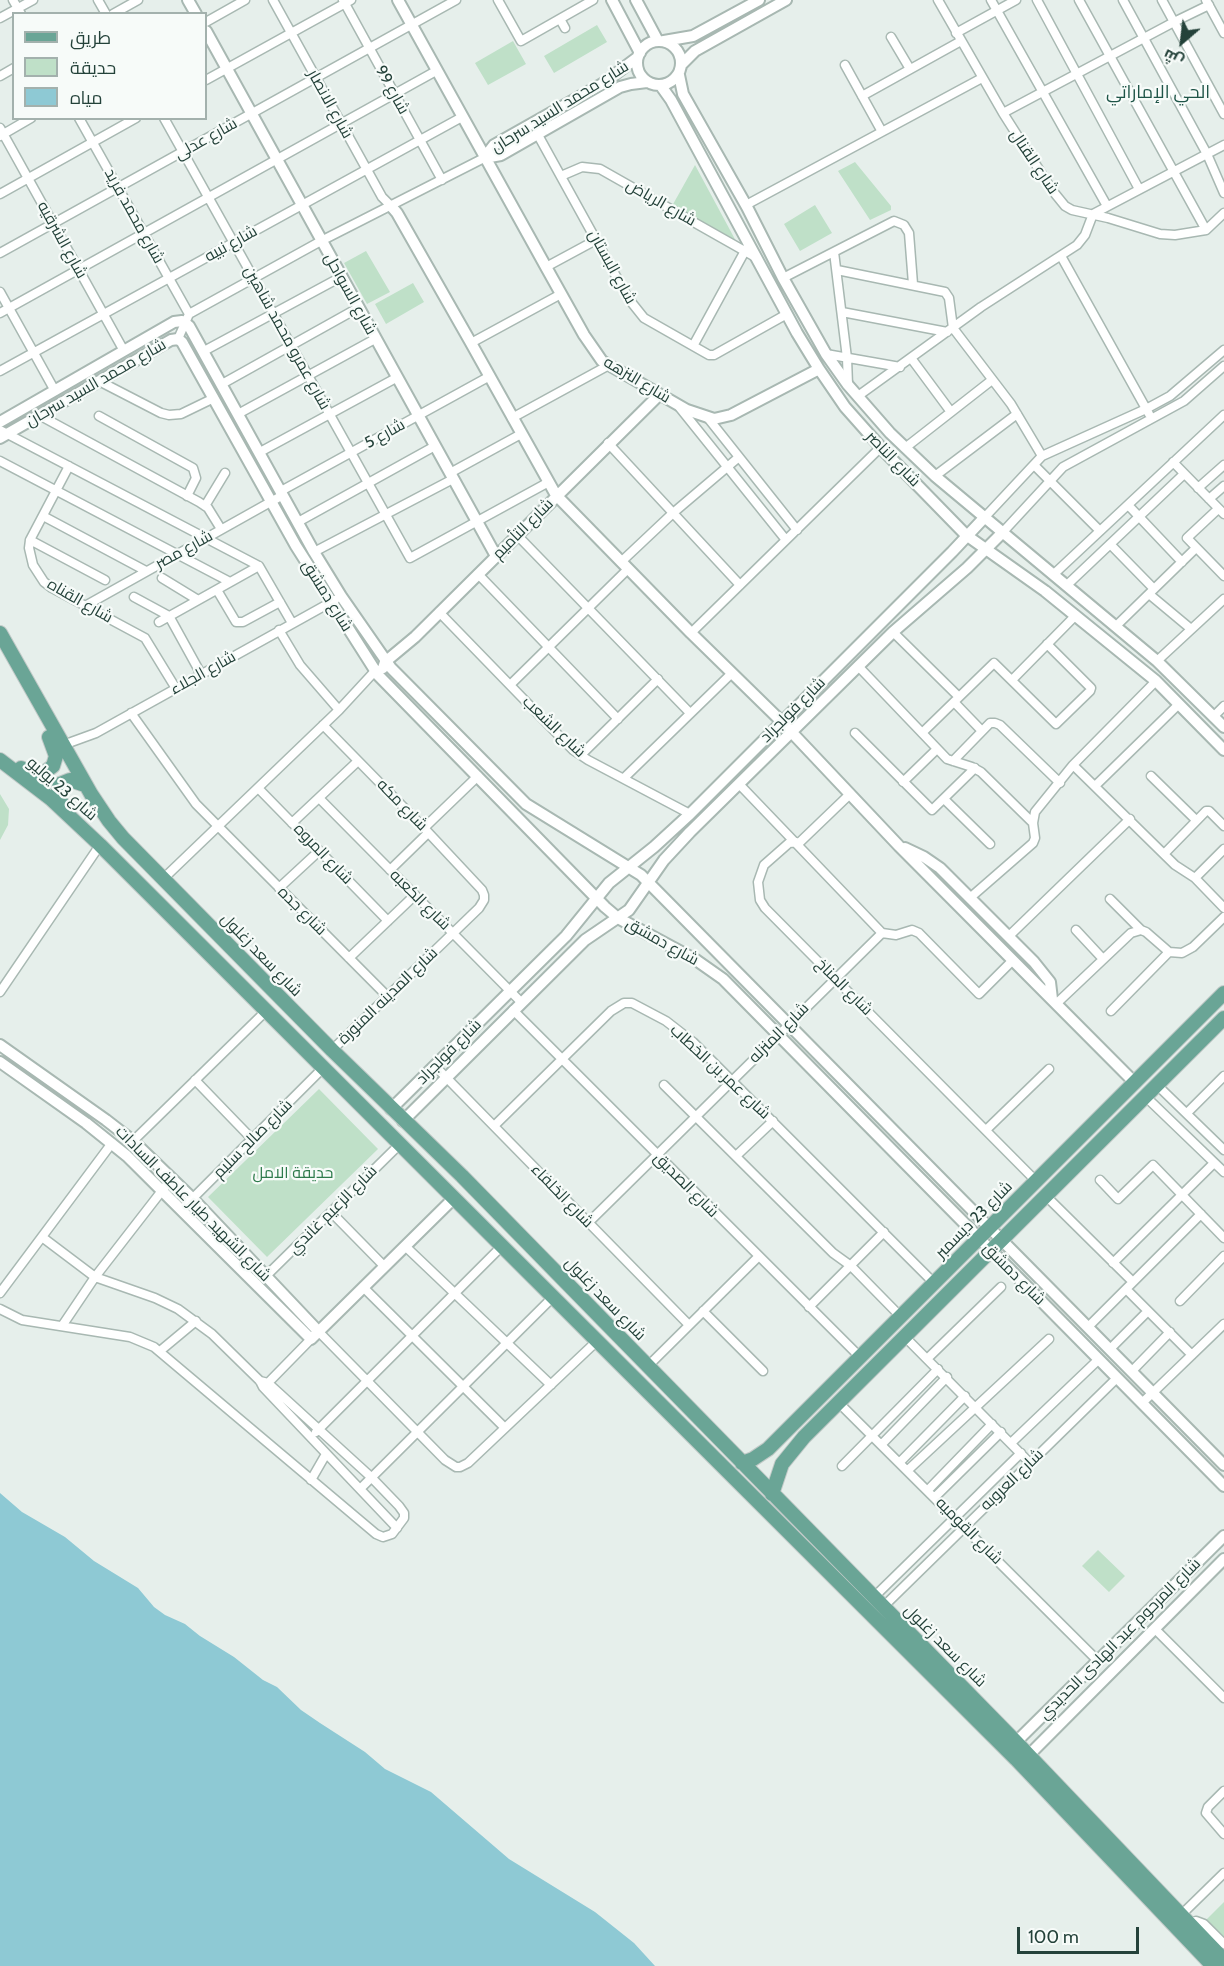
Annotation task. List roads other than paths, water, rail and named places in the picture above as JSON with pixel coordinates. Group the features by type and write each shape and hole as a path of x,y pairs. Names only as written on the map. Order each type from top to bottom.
{"main road":[{"name":"شارع سعد زغلول","path":"0,633 96,804 116,830 332,1050 462,1176 879,1602 924,1658 1016,1759 1213,1966"},
{"path":"0,759 12,762 35,774 45,772 53,766 56,751 45,727 44,711"},
{"name":"شارع 23 يوليو","path":"0,759 38,789 100,845"},
{"path":"74,820 58,798 57,791 60,784 67,781 85,785"},
{"name":"شارع سعد زغلول","path":"100,845 597,1341 924,1658 1016,1742 1131,1856 1184,1920 1224,1960"},
{"name":"شارع 23 ديسمبر","path":"742,1463 764,1453 1224,993"},
{"name":"شارع 23 ديسمبر","path":"772,1494 778,1473 790,1452 1224,1018"},
{"path":"1189,1029 1202,1041"},
{"path":"525,1269 539,1255"},
{"path":"776,1441 790,1452"}],"street":[{"path":"0,18 33,0"},
{"path":"117,12 138,0"},
{"path":"207,21 245,0"},
{"name":"شارع الانصار","path":"273,0 382,197 391,206"},
{"name":"شارع النزهه","path":"398,0 484,158 593,349 609,365 696,415 708,418"},
{"path":"498,0 521,41 593,0"},
{"path":"612,0 639,55 638,71 647,82 661,86 673,81 689,55 786,0"},
{"path":"639,55 647,45 701,32 759,0"},
{"name":"شارع القنال","path":"938,0 1003,113 1052,190 1065,206 1072,210 1160,234 1175,236 1206,230"},
{"path":"991,0 1107,206"},
{"path":"956,33 1016,0"},
{"path":"1037,0 1139,189"},
{"path":"1079,0 1206,230 1224,213"},
{"path":"1123,0 1207,154 1224,193"},
{"path":"1162,0 1224,114"},
{"path":"207,79 346,1"},
{"name":"شارع 99","path":"346,1 369,49 442,180"},
{"name":"شارع عدلى","path":"0,253 455,3"},
{"path":"1003,113 1208,3 1224,33"},
{"path":"623,20 639,5 659,41 670,44 678,50 680,69"},
{"path":"560,19 565,28"},
{"path":"701,32 708,44"},
{"name":"شارع السواحل","path":"207,33 496,556"},
{"path":"891,37 910,69"},
{"path":"862,96 961,41"},
{"name":"شارع محمد السيد سرحان","path":"484,158 494,146 605,82 639,55"},
{"path":"845,65 881,130"},
{"name":"شارع الناصر","path":"680,69 683,94 826,354 848,385 905,448 934,476 1157,661 1224,727"},
{"path":"0,313 436,71"},
{"path":"746,205 881,130 982,78"},
{"path":"605,82 612,92"},
{"name":"شارع محمد السيد سرحان","path":"0,422 174,322 187,319 321,241 484,158 501,155 612,92 630,84 647,82"},
{"name":"شارع الناصر","path":"661,86 679,114 747,247 757,258 786,314 832,390 859,424 966,535 1045,591 1156,681 1224,750"},
{"path":"679,114 691,108"},
{"name":"شارع نبيه","path":"0,371 462,117"},
{"path":"1,133 27,120"},
{"name":"شارع محمد فريد","path":"81,120 169,278 187,319"},
{"path":"0,194 132,120"},
{"name":"شارع عمرو محمد شاهين","path":"166,120 410,558 477,521"},
{"name":"شارع الشرقيه","path":"1,133 124,351"},
{"name":"شارع البستان","path":"538,135 628,298 639,313 651,323 710,355 719,354 786,314"},
{"path":"858,396 981,307 1077,245 1085,235 1093,214 1224,144"},
{"name":"شارع الرياض","path":"561,176 582,167 600,169 747,247"},
{"path":"391,206 471,343 547,483 556,495 624,566 781,721 899,846 1135,1083"},
{"path":"783,278 894,221 902,223 909,233 913,284"},
{"path":"546,267 596,240"},
{"path":"693,346 747,247"},
{"path":"834,252 848,358 848,385"},
{"path":"1061,256 1152,419"},
{"path":"837,270 942,290 948,295 950,330 1017,414 1042,456"},
{"path":"204,351 341,277"},
{"path":"0,292 55,391"},
{"path":"471,343 561,294"},
{"path":"222,384 358,308"},
{"path":"842,312 950,330"},
{"name":"شارع محمد السيد سرحان","path":"3,434 171,340 177,339 187,319"},
{"name":"شارع دمشق","path":"187,319 315,552 385,662 526,804 629,867 649,883 1224,1465"},
{"name":"شارع دمشق","path":"177,339 184,344 270,502 375,671 596,899 618,918 714,972 1224,1486"},
{"path":"238,414 375,339"},
{"name":"شارع فولجراد","path":"391,1109 572,930 609,883 690,814 952,552 1042,456 1146,409 1180,389 1224,350"},
{"path":"826,354 900,367"},
{"path":"912,358 951,412"},
{"path":"512,418 609,365"},
{"name":"شارع فولجراد","path":"403,1121 592,934 629,910 672,851 893,632 986,550 1057,472 1070,462 1184,401 1224,366"},
{"path":"708,418 731,415 819,369"},
{"name":"شارع 5","path":"282,493 489,376"},
{"path":"260,452 396,378"},
{"path":"905,448 992,380"},
{"path":"99,381 169,415 181,414 213,398"},
{"name":"شارع التأميم","path":"163,879 339,710 375,671 378,663 385,662 439,612 659,394"},
{"path":"678,405 786,540"},
{"path":"859,424 868,419 871,410"},
{"path":"934,476 1017,414"},
{"path":"39,415 205,506 221,529"},
{"path":"99,416 193,468 196,478 187,496"},
{"path":"708,418 796,530"},
{"path":"1054,574 1173,462 1223,419"},
{"path":"3,434 69,466 259,566 292,623"},
{"path":"315,552 386,514 521,434"},
{"path":"608,443 740,585"},
{"path":"298,522 435,446"},
{"path":"691,633 881,447"},
{"path":"510,685 588,608 673,513 739,457"},
{"path":"0,461 230,582"},
{"path":"1173,462 1221,511 1188,537 1224,576"},
{"path":"1034,465 1100,531"},
{"path":"1198,488 1224,465"},
{"path":"69,466 30,540 105,579"},
{"path":"205,506 225,473"},
{"path":"1067,585 1184,474"},
{"path":"477,521 547,483"},
{"path":"1209,499 1224,486"},
{"name":"شارع مصر","path":"85,606 270,502 282,493"},
{"path":"1128,505 1182,562"},
{"path":"43,516 146,571"},
{"path":"517,535 690,713"},
{"name":"شارع القناه","path":"30,540 29,548 33,565 44,582 145,638 175,687"},
{"path":"1110,544 1151,592 1191,629"},
{"path":"1116,626 1196,548"},
{"path":"159,622 259,566"},
{"path":"478,574 618,719"},
{"path":"162,578 198,600"},
{"path":"217,590 236,622 243,622 280,602"},
{"name":"شارع الجلاء","path":"63,745 96,733 341,596"},
{"path":"134,597 169,616 201,674"},
{"path":"1157,661 1224,599"},
{"name":"شارع الشعب","path":"439,612 581,755 690,814"},
{"path":"1012,680 1076,615"},
{"path":"279,630 300,665 339,710"},
{"path":"893,632 982,731"},
{"path":"922,733 994,663 1056,724 1090,691 1089,686 1047,644"},
{"path":"858,666 937,749 953,761 975,768 1033,823"},
{"path":"624,778 732,673"},
{"path":"581,755 658,680"},
{"path":"971,897 1033,843 1035,812 1073,765 1156,681"},
{"path":"1095,786 1179,704"},
{"path":"1214,717 1224,706"},
{"name":"شارع جده","path":"131,713 189,795 387,996"},
{"path":"433,730 444,720"},
{"path":"953,761 990,723 1000,725 1060,783"},
{"name":"شارع مكه","path":"323,725 479,886"},
{"path":"855,733 932,810 975,768"},
{"path":"903,782 937,749"},
{"path":"292,824 358,760"},
{"path":"1073,765 1174,865 1195,878 1224,908"},
{"path":"390,870 477,776"},
{"path":"1151,776 1196,820"},
{"path":"739,784 882,933 896,935 912,930 919,933 979,994 1013,960"},
{"name":"شارع المروه","path":"258,788 387,921"},
{"name":"شارع المناخ","path":"850,794 800,842 789,843 764,865 758,882 760,900 765,908 1036,1181"},
{"name":"شارع الكعبه","path":"319,798 510,990 517,1006"},
{"path":"944,799 990,844"},
{"path":"1164,854 1205,811 1208,811 1224,826"},
{"path":"1009,936 1130,819"},
{"path":"0,992 100,845"},
{"path":"899,846 911,850 939,868 971,897 1034,962 1050,982 1054,1001"},
{"path":"1195,878 1224,849"},
{"path":"279,888 319,851"},
{"name":"شارع المدينه المنورة","path":"332,1050 482,904 484,895 479,886"},
{"path":"349,958 415,895"},
{"path":"1110,899 1141,930 1169,952 1188,951 1224,917"},
{"path":"1076,930 1102,959"},
{"path":"1054,1001 1127,935 1141,930"},
{"name":"شارع المنزله","path":"588,1223 882,933"},
{"path":"1111,1011 1169,952"},
{"name":"شارع عمر بن الخطاب","path":"494,1126 617,1006 632,1003 680,1031 732,1080 934,1283"},
{"name":"شارع الصديق","path":"517,1006 561,1059 860,1357"},
{"path":"133,1141 266,1011"},
{"name":"شارع الشهيد طيار عاطف السادات","path":"0,1045 133,1141 267,1276 315,1335"},
{"name":"شارع الشهيد طيار عاطف السادات","path":"0,1062 112,1143 163,1190 258,1285 315,1335"},
{"name":"شارع الخلفاء","path":"435,1066 688,1325"},
{"name":"شارع صالح سليم","path":"182,1209 323,1068"},
{"path":"986,1130 1049,1069"},
{"path":"1187,1113 1224,1076"},
{"path":"195,1080 252,1139"},
{"path":"664,1085 833,1253 851,1266 901,1317"},
{"path":"1157,1085 1224,1150"},
{"path":"1146,1097 1224,1172"},
{"path":"736,1156 773,1121"},
{"path":"0,1293 112,1143"},
{"name":"شارع الزعيم غاندي","path":"267,1276 400,1144"},
{"path":"1113,1263 1214,1163"},
{"path":"1100,1180 1118,1199 1153,1165 1224,1238"},
{"path":"62,1326 95,1277 171,1179"},
{"path":"1046,1196 1113,1263 1148,1311 1192,1355"},
{"path":"264,1384 454,1198"},
{"path":"331,1212 384,1266"},
{"path":"1088,1327 1201,1214"},
{"path":"809,1307 884,1232"},
{"path":"0,1309 22,1320 130,1337 160,1351 376,1534 388,1537 404,1518 404,1513 371,1478 314,1434 196,1321 155,1299 95,1277 42,1237"},
{"path":"405,1246 551,1385"},
{"path":"314,1434 502,1246"},
{"path":"1180,1301 1224,1256"},
{"path":"647,1367 758,1257"},
{"path":"258,1285 267,1276"},
{"path":"363,1287 505,1428"},
{"path":"927,1358 1000,1287"},
{"path":"360,1489 553,1297"},
{"path":"703,1311 764,1371"},
{"path":"1110,1349 1148,1311"},
{"path":"160,1351 196,1321"},
{"path":"1142,1404 1224,1324"},
{"path":"1132,1371 1170,1332"},
{"path":"315,1335 367,1381 445,1460 456,1467 468,1463 597,1341"},
{"path":"905,1337 1030,1463"},
{"path":"908,1470 1049,1339"},
{"path":"1011,1443 1098,1360"},
{"path":"842,1466 938,1369"},
{"path":"882,1444 947,1377"},
{"name":"شارع العروبه","path":"879,1602 963,1527 1117,1378"},
{"path":"900,1462 965,1396"},
{"name":"شارع القوميه","path":"839,1403 1098,1661"},
{"path":"928,1490 992,1424"},
{"path":"935,1497 1001,1432"},
{"path":"314,1434 326,1454 397,1528"},
{"path":"879,1602 955,1518 1021,1453"},
{"path":"311,1480 326,1454"},
{"name":"شارع المرحوم عبد الهادى الحديدي","path":"1016,1742 1224,1536"},
{"name":"شارع المرحوم عبد الهادى الحديدي","path":"1029,1755 1224,1559"},
{"path":"1195,1564 1202,1575 1209,1575"},
{"path":"1155,1629 1224,1698"},
{"path":"1224,1791 1208,1807 1206,1814 1224,1833"},
{"path":"1184,1920 1224,1873"},
{"path":"1184,1920 1204,1924 1224,1944"}],"water":[{"path":"0,1493 22,1512 65,1537 94,1561 138,1588 154,1607 165,1615 185,1624 263,1680 277,1687 301,1710 365,1752 385,1769 431,1792 509,1859 595,1912 634,1943 655,1966 0,1966"}],"district":[{"name":"الحي الإماراتي","path":"1158,93"}],"park label":[{"name":"حديقة الامل","path":"293,1173"}]}
